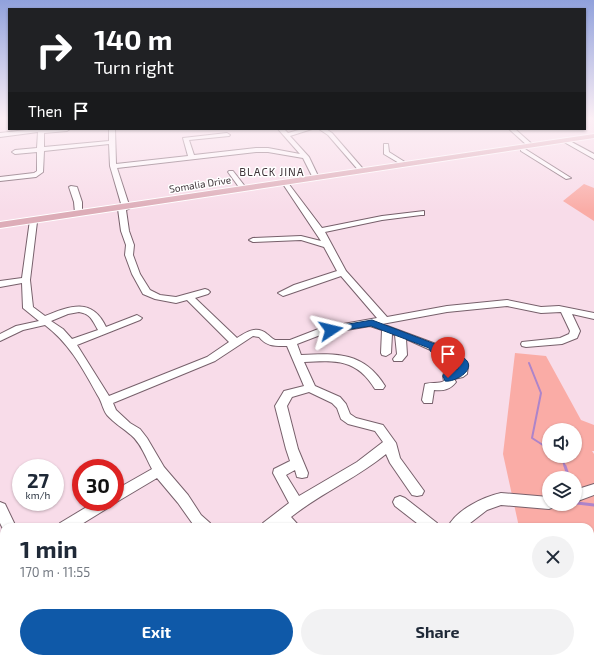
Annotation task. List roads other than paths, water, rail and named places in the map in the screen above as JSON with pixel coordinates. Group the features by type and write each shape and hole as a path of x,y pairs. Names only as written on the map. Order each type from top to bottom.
{"main road":[{"name":"Somalia Drive","path":"0,226 505,150"},
{"name":"Somalia Drive","path":"0,226 523,150"}],"street":[{"path":"0,179 39,173 41,168 42,150 15,152"},
{"path":"113,150 113,166 125,208 125,231 130,245 129,255 146,292 176,300 205,292"},
{"path":"189,150 192,158"},
{"path":"113,166 268,150 306,157"},
{"path":"300,150 306,157 316,178"},
{"path":"344,150 362,171"},
{"path":"386,150 386,153 406,165"},
{"path":"523,150 568,178"},
{"path":"581,150 594,157"},
{"path":"231,172 243,189"},
{"path":"286,184 320,231 342,272 386,325 400,334 432,346 439,352 456,357 461,361 464,366 463,371 459,374 448,376 450,382 445,387 429,387 428,400"},
{"path":"73,187 78,202 79,213"},
{"path":"320,231 382,218 421,212"},
{"path":"33,222 26,280 28,308 59,331 78,352 107,401 111,412 126,426 136,432 143,441 159,471 200,523"},
{"path":"253,240 301,238 327,245"},
{"path":"283,293 342,272"},
{"path":"0,284 26,280"},
{"path":"189,297 236,343"},
{"path":"107,401 211,359 251,333 258,332 273,343 292,343 321,331 372,323 386,325 447,309 507,303 541,310 565,310 594,316"},
{"path":"0,338 20,328 45,321 72,310 87,310 96,318 104,332"},
{"path":"526,344 562,341 573,336 574,331 565,310"},
{"path":"70,344 137,318"},
{"path":"386,325 386,353"},
{"path":"398,359 402,355 400,334"},
{"path":"292,343 310,388"},
{"path":"299,359 341,358 355,361 364,366 376,378 379,386"},
{"path":"297,504 285,486 279,473 300,468 281,406 288,394 310,388 336,400 342,407 345,416 352,421 379,428 390,443 394,460 417,491"},
{"path":"273,523 297,504 380,453 390,443"},
{"path":"124,492 159,471"},
{"path":"582,493 594,489"},
{"path":"460,523 484,503 494,500 501,499 542,502"},
{"path":"400,502 427,523"},
{"path":"0,508 7,523"},
{"path":"72,523 91,511"},
{"path":"281,516 289,523"}],"waterway":[{"path":"529,363 541,393 532,438 542,444"},
{"path":"564,463 565,467"},
{"path":"565,466 567,471"},
{"path":"582,504 594,505"}],"district":[{"name":"BLACK JINA","path":"272,172"}]}
